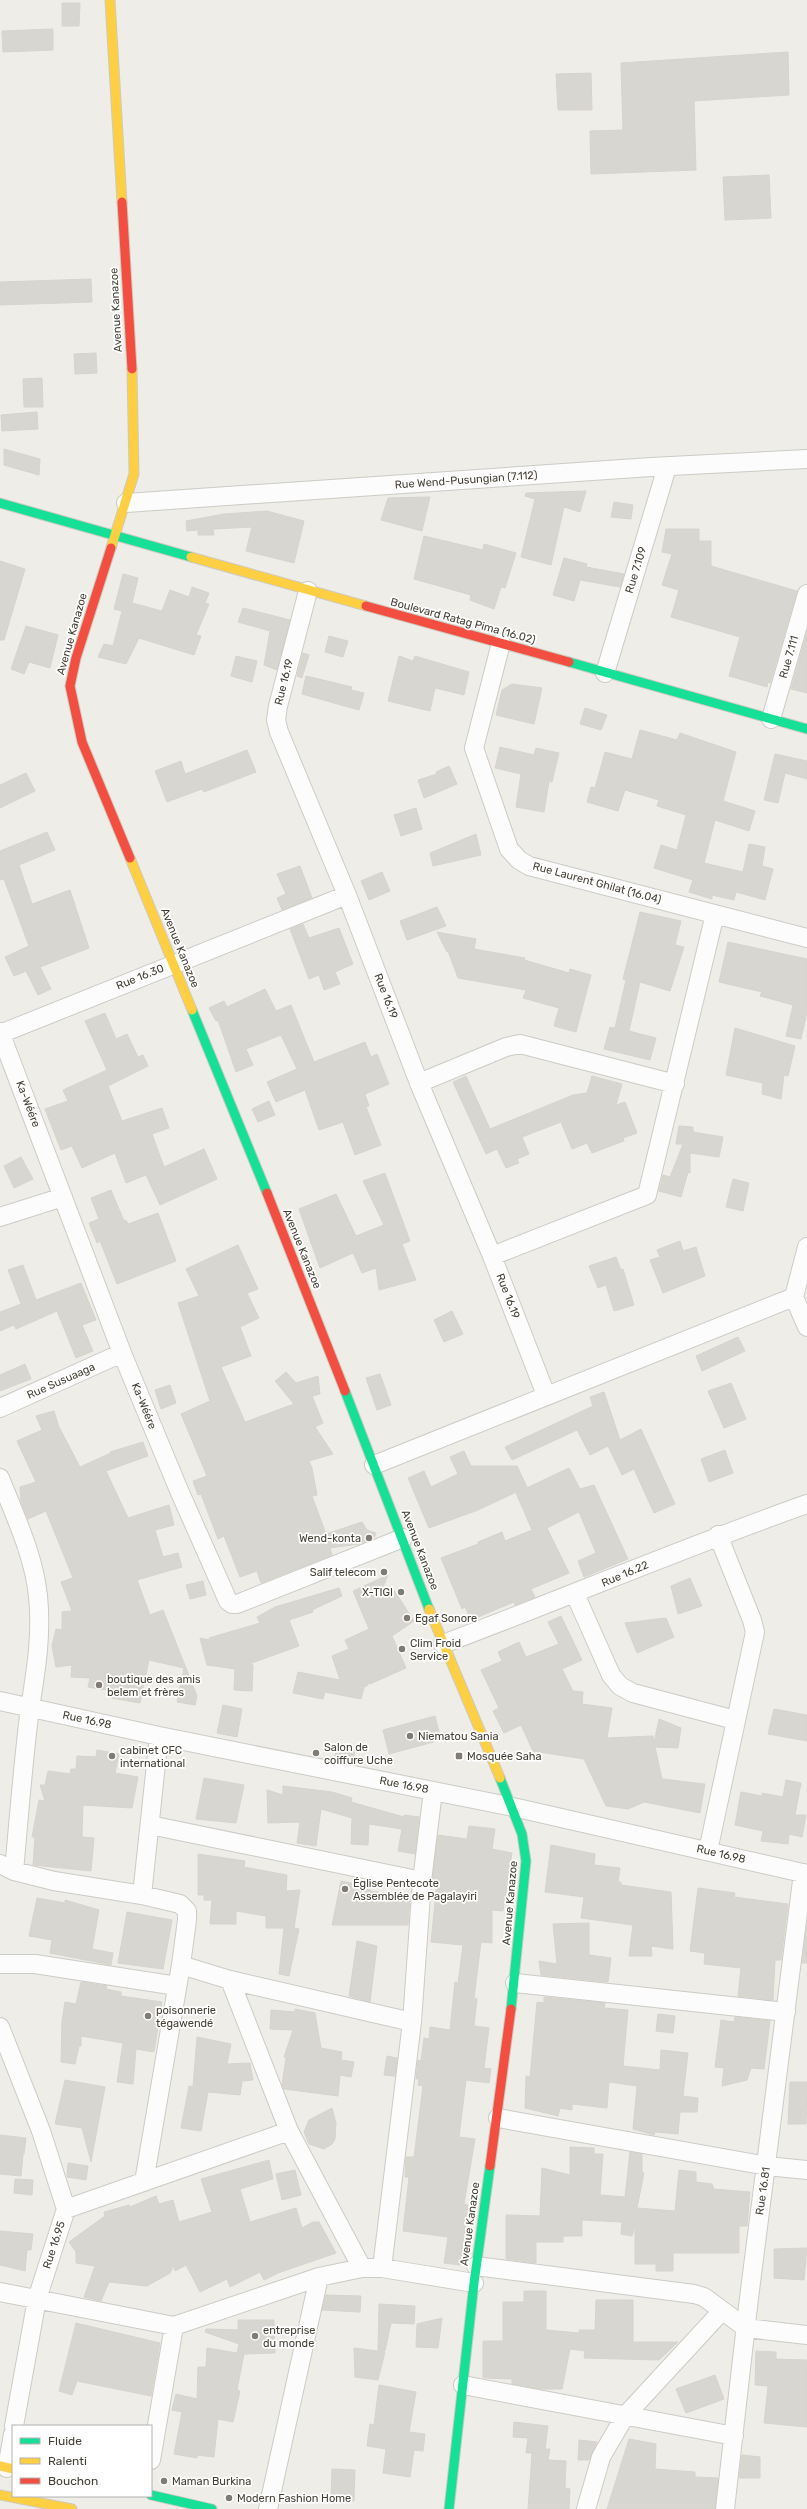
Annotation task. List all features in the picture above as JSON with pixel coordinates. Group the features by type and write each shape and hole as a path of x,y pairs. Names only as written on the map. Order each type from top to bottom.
{"main road":[{"name":"Avenue Kanazoe","path":"110,0 135,435 134,474 126,502 113,536 76,658 70,686 74,713 82,742 173,964 374,1465 444,1644 513,1806 522,1834 526,1861 515,1983 498,2118 475,2274 449,2509"},
{"name":"Boulevard Ratag Pima (16.02)","path":"0,503 308,591 501,643 807,729"},
{"path":"0,2495 72,2509"},
{"path":"152,2495 212,2509"}],"street":[{"name":"Rue Wend-Pusungian (7.112)","path":"126,502 667,466 807,459"},
{"name":"Rue 7.109","path":"605,673 667,466"},
{"name":"Rue 16.19","path":"308,591 276,720 347,895 419,1083 492,1256 546,1395"},
{"name":"Rue 7.111","path":"772,719 807,594"},
{"name":"Rue Laurent Ghilat (16.04)","path":"501,643 474,748 509,849 519,860 529,866 807,938"},
{"name":"Rue 16.30","path":"0,1033 347,895"},
{"path":"492,1256 647,1195 715,914"},
{"name":"Ka-Wéére","path":"0,1033 122,1353 178,1488 228,1601 232,1604 403,1538"},
{"path":"419,1083 506,1047 520,1044 675,1084"},
{"path":"0,1217 63,1198"},
{"path":"807,1247 794,1297 807,1326"},
{"path":"374,1465 794,1297"},
{"name":"Rue Susuaaga","path":"0,1408 122,1353"},
{"path":"0,1478 30,1558 38,1596 38,1667 30,1708 7,1868 54,1881 142,1895 180,1904 187,1912 188,1920 144,2182"},
{"name":"Rue 16.22","path":"444,1644 575,1594 718,1535 807,1504"},
{"path":"708,1852 755,1632 752,1620 718,1535"},
{"path":"575,1594 611,1675 620,1686 633,1693 735,1720"},
{"name":"Rue 16.98","path":"0,1701 159,1736 513,1806 805,1874"},
{"path":"142,1895 159,1736"},
{"path":"382,2268 412,2022 422,1881 433,1791"},
{"path":"150,1825 422,1881"},
{"name":"Rue 16.81","path":"725,2509 746,2328 805,1874"},
{"path":"0,1964 35,1964 177,1986"},
{"path":"180,1965 230,1980 412,2022"},
{"path":"230,1980 290,2131 362,2268"},
{"path":"515,1983 786,2012"},
{"name":"Rue 16.95","path":"0,2027 19,2070 41,2131 66,2209 37,2299 14,2425"},
{"path":"498,2118 767,2166 807,2170"},
{"path":"66,2209 290,2131"},
{"path":"0,2292 174,2326 319,2277 362,2268 382,2268 475,2274 694,2294 704,2297 721,2312 746,2328 807,2335"},
{"path":"268,2509 319,2277"},
{"path":"586,2509 600,2456 625,2416 721,2312"},
{"path":"152,2454 174,2326"},
{"path":"463,2385 734,2436"},
{"path":"7,2467 12,2440"}],"building":[{"path":"62,3 80,3 79,26 62,26"},
{"path":"53,29 53,50 3,52 2,31"},
{"path":"788,52 789,95 694,101 696,170 591,174 590,131 623,130 621,63"},
{"path":"591,73 592,110 558,110 556,74"},
{"path":"769,175 771,218 725,220 723,177"},
{"path":"91,279 92,302 0,305 0,282"},
{"path":"96,353 97,373 75,374 74,354"},
{"path":"42,378 43,407 24,407 23,379"},
{"path":"37,412 38,429 2,431 1,415"},
{"path":"4,449 40,459 39,475 4,465"},
{"path":"586,491 580,512 564,507 551,565 521,557 535,499 525,496 526,493"},
{"path":"430,497 422,531 381,520 388,498"},
{"path":"614,502 633,505 631,519 611,517"},
{"path":"267,511 304,521 294,563 246,551 252,527 213,529 214,535 198,535 198,530 187,531 186,521 224,514"},
{"path":"666,529 699,529 699,541 711,541 711,566 797,591 770,683 768,682 767,687 729,676 740,637 671,617 679,590 662,585 672,554 662,552"},
{"path":"424,536 483,550 484,544 516,553 505,588 501,587 494,609 470,600 471,595 414,579"},
{"path":"564,558 587,564 586,567 624,574 620,587 580,580 574,601 553,595"},
{"path":"0,561 25,569 4,640 0,640"},
{"path":"123,574 138,578 132,603 162,611 170,590 189,597 192,587 209,593 205,603 209,604 196,635 201,636 194,655 139,638 126,664 98,657 104,644 113,646 122,611 114,609"},
{"path":"243,608 290,620 277,670 264,665 270,631 238,622"},
{"path":"26,626 58,635 50,668 29,662 24,674 11,669"},
{"path":"807,632 807,693 791,689"},
{"path":"329,636 348,641 343,657 325,652"},
{"path":"303,653 309,655 302,678 297,676"},
{"path":"236,656 257,661 252,682 231,676"},
{"path":"399,656 413,661 415,656 469,672 464,695 435,688 430,711 388,701"},
{"path":"306,676 352,687 351,690 364,693 359,710 302,694"},
{"path":"512,684 542,688 534,724 496,715 502,690"},
{"path":"585,708 607,715 601,730 580,724"},
{"path":"640,730 677,740 680,733 736,752 723,801 755,811 749,831 715,820 704,863 743,872 749,844 765,847 762,866 773,869 765,900 736,892 734,900 712,895 712,899 689,892 693,880 654,868 661,845 677,850 686,815 657,806 659,800 625,790 618,811 587,802 591,787 595,788 605,752 632,759"},
{"path":"500,747 534,755 536,748 559,753 552,782 549,781 544,812 516,807 521,774 495,768"},
{"path":"247,750 256,772 204,792 202,789 167,802 155,771 181,761 185,774"},
{"path":"775,754 807,761 807,779 785,773 778,803 764,800"},
{"path":"449,766 457,784 424,798 418,780 437,774 436,772"},
{"path":"26,773 35,791 0,808 0,785"},
{"path":"416,808 422,829 401,836 394,815"},
{"path":"47,832 55,850 19,865 32,904 70,890 89,948 40,967 51,989 38,995 26,971 14,976 5,957 29,946 4,879 0,880 0,851"},
{"path":"476,834 481,855 433,866 430,853"},
{"path":"300,866 312,898 282,910 277,898 286,894 277,874"},
{"path":"382,872 390,891 369,900 361,881"},
{"path":"437,907 446,926 407,940 400,921"},
{"path":"640,912 681,921 675,945 684,947 670,991 640,982 629,1031 656,1038 650,1060 604,1049 610,1027 615,1028 626,980 623,979"},
{"path":"303,924 309,938 339,928 353,964 335,972 340,984 324,990 319,975 309,979 290,929"},
{"path":"437,932 476,939 474,949 525,958 524,960 569,973 570,969 591,975 576,1032 554,1026 559,1008 523,998 526,990 458,978 448,951 447,952"},
{"path":"728,942 807,959 807,1012 801,1039 786,1036 793,1005 760,996 762,992 719,982"},
{"path":"265,989 276,1011 291,1005 314,1062 365,1042 371,1057 377,1054 389,1084 365,1094 369,1106 366,1107 381,1145 355,1155 343,1122 319,1130 305,1090 276,1102 267,1082 297,1069 281,1035 246,1049 253,1065 236,1072 218,1020 216,1021 209,1008 224,1001 227,1007"},
{"path":"105,1013 116,1039 127,1034 138,1057 143,1055 148,1066 108,1086 122,1121 162,1108 169,1128 152,1134 164,1167 204,1149 217,1179 160,1205 146,1175 126,1183 115,1153 82,1168 72,1146 61,1150 45,1109 68,1101 63,1090 107,1070 85,1021"},
{"path":"735,1028 795,1046 788,1076 784,1075 781,1099 762,1094 763,1083 726,1075"},
{"path":"466,1076 490,1129 573,1095 587,1093 592,1076 622,1084 616,1105 625,1102 637,1133 623,1138 624,1141 592,1153 587,1143 572,1149 561,1122 522,1137 529,1154 517,1159 519,1163 506,1168 497,1149 486,1154 453,1082"},
{"path":"269,1101 275,1115 258,1122 252,1109"},
{"path":"679,1126 693,1127 693,1132 723,1137 719,1157 690,1153 690,1173 688,1172 681,1197 659,1191 663,1175 670,1177 683,1144 676,1144"},
{"path":"21,1157 33,1179 14,1188 4,1166"},
{"path":"385,1173 410,1241 402,1244 416,1280 379,1290 376,1268 362,1273 353,1253 320,1268 299,1209 336,1194 356,1236 384,1225 363,1181"},
{"path":"733,1179 749,1183 743,1211 726,1207"},
{"path":"111,1190 124,1221 126,1220 128,1224 158,1213 176,1261 117,1284 100,1241 97,1243 89,1223 99,1219 91,1198"},
{"path":"680,1241 683,1251 696,1247 705,1276 663,1293 650,1260 660,1257 657,1250"},
{"path":"238,1245 258,1289 247,1293 259,1318 240,1327 251,1356 221,1367 245,1422 294,1404 275,1381 286,1372 296,1383 318,1376 320,1394 312,1396 323,1423 315,1427 333,1454 309,1461 312,1468 317,1495 312,1496 326,1534 362,1522 367,1530 376,1533 374,1538 359,1544 330,1548 332,1555 261,1583 257,1571 240,1577 224,1536 218,1539 201,1494 198,1495 193,1481 207,1476 181,1414 210,1401 178,1303 199,1296 186,1269"},
{"path":"616,1257 621,1270 623,1269 634,1305 614,1311 606,1285 598,1288 589,1266"},
{"path":"23,1265 36,1300 81,1283 96,1320 82,1325 93,1351 76,1358 57,1311 16,1329 14,1325 0,1331 0,1312 21,1304 8,1270"},
{"path":"452,1311 463,1334 444,1342 434,1320"},
{"path":"738,1337 745,1351 702,1371 696,1356"},
{"path":"25,1364 31,1379 0,1391 0,1375"},
{"path":"380,1374 391,1405 377,1410 366,1378"},
{"path":"731,1383 746,1419 724,1428 708,1391"},
{"path":"170,1385 176,1403 161,1409 155,1390"},
{"path":"604,1392 620,1440 641,1429 675,1504 654,1513 634,1469 622,1475 608,1446 590,1455 577,1430 512,1460 505,1447 593,1406 590,1397"},
{"path":"54,1411 59,1427 80,1467 111,1453 110,1452 143,1442 148,1456 106,1471 128,1518 169,1505 174,1525 155,1530 163,1557 178,1553 182,1567 137,1580 150,1615 163,1610 197,1696 195,1705 177,1702 184,1668 149,1660 140,1703 111,1698 112,1691 88,1687 90,1678 71,1677 72,1665 56,1667 52,1646 56,1629 62,1630 62,1612 72,1611 61,1582 73,1578 46,1511 28,1519 21,1502 20,1487 36,1482 17,1441 42,1430 36,1416"},
{"path":"725,1450 733,1473 709,1482 701,1459"},
{"path":"464,1451 471,1466 517,1466 527,1487 478,1510 429,1528 408,1478 424,1471 431,1487 458,1474 450,1457"},
{"path":"569,1468 580,1489 594,1485 628,1559 584,1577 578,1561 596,1553 579,1512 547,1528 569,1573 531,1589 535,1597 515,1605 514,1602 471,1620 465,1607 462,1609 441,1558 478,1544 478,1542 502,1532 505,1541 532,1530 516,1493"},
{"path":"388,1575 380,1595 394,1590 414,1621 392,1636 406,1668 370,1684 369,1679 368,1685 364,1687 361,1699 325,1692 323,1699 293,1693 298,1672 340,1680 332,1656 349,1649 345,1640 369,1629 353,1591"},
{"path":"690,1578 702,1606 678,1614 671,1586"},
{"path":"203,1581 206,1595 190,1599 186,1585"},
{"path":"339,1588 342,1596 312,1610 313,1612 289,1620 299,1646 249,1664 253,1665 252,1691 234,1690 235,1669 207,1665 200,1638 210,1640 209,1638 260,1623 257,1617 275,1607"},
{"path":"561,1616 582,1660 562,1669 573,1691 583,1692 582,1704 612,1708 607,1738 653,1736 654,1743 659,1719 681,1728 678,1748 655,1747 662,1779 705,1784 700,1813 644,1802 628,1809 606,1806 584,1759 533,1751 521,1725 504,1733 493,1711 499,1708 481,1670 502,1661 498,1652 519,1642 526,1657 559,1644 548,1622"},
{"path":"666,1618 674,1637 637,1653 625,1623"},
{"path":"223,1705 242,1709 237,1737 217,1733"},
{"path":"774,1709 807,1715 807,1741 768,1734"},
{"path":"435,1716 441,1740 389,1754 383,1730"},
{"path":"338,1743 356,1747 352,1763 334,1760"},
{"path":"97,1750 119,1754 115,1773 138,1777 132,1808 83,1805 82,1837 94,1838 91,1871 33,1865 35,1837 32,1837 39,1800 45,1801 40,1785 45,1785 48,1771 70,1774 71,1769 76,1769 77,1756 96,1757"},
{"path":"204,1778 244,1785 236,1823 196,1819"},
{"path":"786,1780 801,1783 795,1815 806,1815 802,1837 789,1834 788,1844 761,1841 763,1831 735,1825 741,1792 762,1796 762,1793 783,1797"},
{"path":"283,1786 332,1792 352,1798 351,1802 404,1817 404,1815 419,1817 415,1854 398,1851 402,1829 369,1824 368,1845 351,1844 352,1818 321,1809 316,1846 297,1843 300,1822 268,1823 267,1790 283,1795"},
{"path":"469,1826 495,1829 492,1849 512,1853 503,1911 492,1910 492,1943 481,1942 474,1998 477,1999 474,2026 489,2028 484,2068 491,2069 489,2083 466,2080 459,2137 475,2139 464,2204 468,2205 460,2265 444,2263 448,2237 403,2231 409,2177 405,2177 406,2157 414,2157 423,2086 418,2085 419,2079 416,2079 418,2060 421,2061 424,2038 429,2039 430,2027 450,2030 455,1982 458,1983 463,1945 431,1942 437,1883 432,1882 438,1835 467,1839"},
{"path":"551,1845 595,1854 594,1865 620,1868 618,1882 621,1882 621,1885 671,1892 673,1949 651,1946 652,1956 629,1956 633,1925 581,1918 584,1897 545,1892"},
{"path":"198,1854 245,1861 244,1867 287,1875 286,1891 300,1890 294,1928 299,1929 289,1976 279,1974 284,1928 266,1928 266,1916 236,1911 236,1924 210,1924 212,1900 204,1900 204,1895 198,1895"},
{"path":"341,1881 370,1887 370,1891 410,1896 408,1925 332,1925"},
{"path":"698,1888 735,1893 734,1897 788,1904 781,1960 775,1960 773,2000 738,1996 741,1968 704,1964 705,1953 690,1951"},
{"path":"37,1898 65,1903 65,1900 99,1910 92,1949 113,1953 111,1965 50,1953 52,1940 29,1936"},
{"path":"127,1912 172,1920 163,1969 118,1963"},
{"path":"589,1923 589,1955 611,1958 608,1982 541,1975 539,1961 557,1964 553,1924"},
{"path":"807,1925 807,1963 802,1963"},
{"path":"357,1941 377,1946 370,2002 349,1996"},
{"path":"81,1982 107,1986 106,1989 121,1992 121,1996 162,2002 154,2052 136,2049 133,2084 117,2082 123,2043 81,2036 81,2046 79,2046 75,2064 61,2062 62,2021 65,2002 76,2004"},
{"path":"544,1997 605,2003 604,2008 628,2010 623,2066 660,2070 661,2050 688,2053 683,2096 698,2098 697,2112 680,2112 678,2134 655,2132 654,2135 633,2129 637,2086 609,2082 607,2108 572,2104 572,2110 560,2108 558,2116 525,2108 526,2076 530,2077 537,2002 544,2003"},
{"path":"295,2009 315,2013 321,2048 342,2052 341,2060 354,2062 351,2077 340,2075 338,2096 284,2089 282,2085 286,2058 284,2057 293,2030 270,2029 271,2010 295,2012"},
{"path":"658,2014 675,2016 673,2033 656,2031"},
{"path":"735,2017 770,2021 764,2069 751,2068 747,2080 722,2086 724,2068 715,2067 721,2020 734,2022"},
{"path":"197,2037 231,2044 227,2064 250,2063 253,2080 242,2081 240,2095 208,2092 201,2131 181,2128 189,2086 193,2087"},
{"path":"387,2056 397,2058 395,2076 384,2075"},
{"path":"65,2080 105,2087 91,2162 82,2128 55,2124"},
{"path":"790,2082 807,2082 806,2124 788,2124"},
{"path":"332,2108 336,2123 335,2139 332,2144 324,2149 309,2144 304,2132 309,2120"},
{"path":"0,2135 26,2138 24,2154 20,2154 23,2155 21,2176 0,2174"},
{"path":"570,2147 594,2148 594,2154 603,2154 600,2195 625,2197 630,2152 642,2154 642,2173 644,2173 637,2208 675,2211 679,2170 696,2172 696,2182 712,2184 714,2189 750,2192 747,2226 739,2226 739,2253 673,2253 673,2271 656,2271 656,2264 635,2264 635,2225 632,2236 621,2234 622,2222 582,2220 582,2236 563,2236 563,2242 536,2242 536,2263 506,2259 506,2215 540,2216 542,2168 570,2175"},
{"path":"269,2160 273,2179 240,2189 250,2222 296,2208 302,2228 313,2222 319,2222 336,2253 278,2273 264,2280 260,2272 230,2287 227,2279 200,2292 186,2265 175,2271 174,2265 170,2273 147,2286 109,2282 101,2301 84,2297 95,2266 76,2263 76,2252 69,2242 105,2216 104,2212 129,2205 130,2207 156,2196 159,2204 173,2200 179,2222 212,2212 201,2179"},
{"path":"68,2163 88,2166 86,2180 67,2177"},
{"path":"295,2170 301,2195 282,2200 276,2174"},
{"path":"15,2179 33,2180 32,2195 14,2193"},
{"path":"0,2231 33,2234 31,2250 27,2250 25,2271 0,2265"},
{"path":"807,2248 804,2280 774,2278 774,2249"},
{"path":"524,2291 546,2291 546,2330 579,2333 579,2330 595,2330 596,2300 633,2300 633,2342 678,2342 659,2360 584,2358 585,2351 570,2349 562,2389 542,2389 512,2384 512,2379 483,2378 483,2341 503,2341 503,2302 524,2302"},
{"path":"326,2295 361,2296 360,2312 322,2310"},
{"path":"379,2304 415,2306 414,2324 391,2323 385,2351 378,2350"},
{"path":"442,2318 438,2348 416,2347 417,2324"},
{"path":"238,2320 274,2320 275,2353 244,2354 237,2390 240,2391 233,2422 218,2419 214,2457 197,2455 197,2458 174,2454 182,2412 172,2410 176,2394 197,2399 198,2367 206,2367 207,2348 237,2353 239,2344 205,2332 206,2329 238,2330"},
{"path":"76,2323 160,2343 151,2396 77,2381 72,2395 59,2391"},
{"path":"354,2348 385,2352 378,2380 355,2377"},
{"path":"756,2351 776,2352 776,2359 807,2360 807,2427 764,2423 768,2386 755,2385"},
{"path":"715,2375 724,2399 686,2413 676,2389"},
{"path":"379,2385 416,2392 409,2432 425,2434 423,2451 414,2450 410,2477 383,2473 386,2449 367,2446 370,2424 374,2425"},
{"path":"514,2422 548,2426 545,2449 550,2449 548,2460 566,2461 565,2488 570,2489 569,2509 528,2509 532,2453 526,2453 528,2438 513,2437"},
{"path":"629,2439 656,2444 655,2469 695,2472 695,2477 718,2478 715,2509 607,2509"},
{"path":"579,2440 597,2442 589,2460 578,2460"},
{"path":"742,2455 760,2457 760,2478 739,2478"},
{"path":"332,2469 355,2470 354,2501 331,2500"}],"traffic: fast":[{"path":"0,503 191,557"},
{"path":"569,662 807,729"},
{"path":"192,1010 267,1193"},
{"path":"345,1391 429,1609"},
{"path":"500,1778 522,1834 526,1861 511,2009"},
{"path":"449,2509 474,2283 490,2166"},
{"path":"152,2495 212,2509"}],"traffic: slow":[{"path":"110,0 122,202"},
{"path":"111,548 134,474 132,369"},
{"path":"191,557 366,606"},
{"path":"130,858 192,1010"},
{"path":"429,1609 500,1778"},
{"path":"0,2466 12,2469"},
{"path":"0,2495 72,2509"}],"traffic: jam":[{"path":"122,202 132,369"},
{"path":"111,548 76,658 70,686 82,742 130,858"},
{"path":"366,606 569,662"},
{"path":"267,1193 345,1391"},
{"path":"490,2166 511,2009"}],"place":[{"name":"Wend-konta","path":"369,1538"},
{"name":"Salif telecom","path":"384,1572"},
{"name":"X-TIGI","path":"401,1592"},
{"name":"Egaf Sonore","path":"407,1618"},
{"name":"Clim Froid Service","path":"402,1649"},
{"name":"boutique des amis belem et frères","path":"99,1685"},
{"name":"Niematou Sania","path":"410,1736"},
{"name":"Salon de coiffure Uche","path":"316,1753"},
{"name":"cabinet CFC international","path":"112,1756"},
{"name":"Mosquée Saha","path":"459,1756"},
{"name":"Église Pentecote Assemblée de Pagalayiri","path":"345,1889"},
{"name":"poisonnerie tégawendé","path":"148,2016"},
{"name":"entreprise du monde","path":"255,2336"},
{"name":"Maman Burkina","path":"164,2481"},
{"name":"Modern Fashion Home","path":"229,2498"}]}
